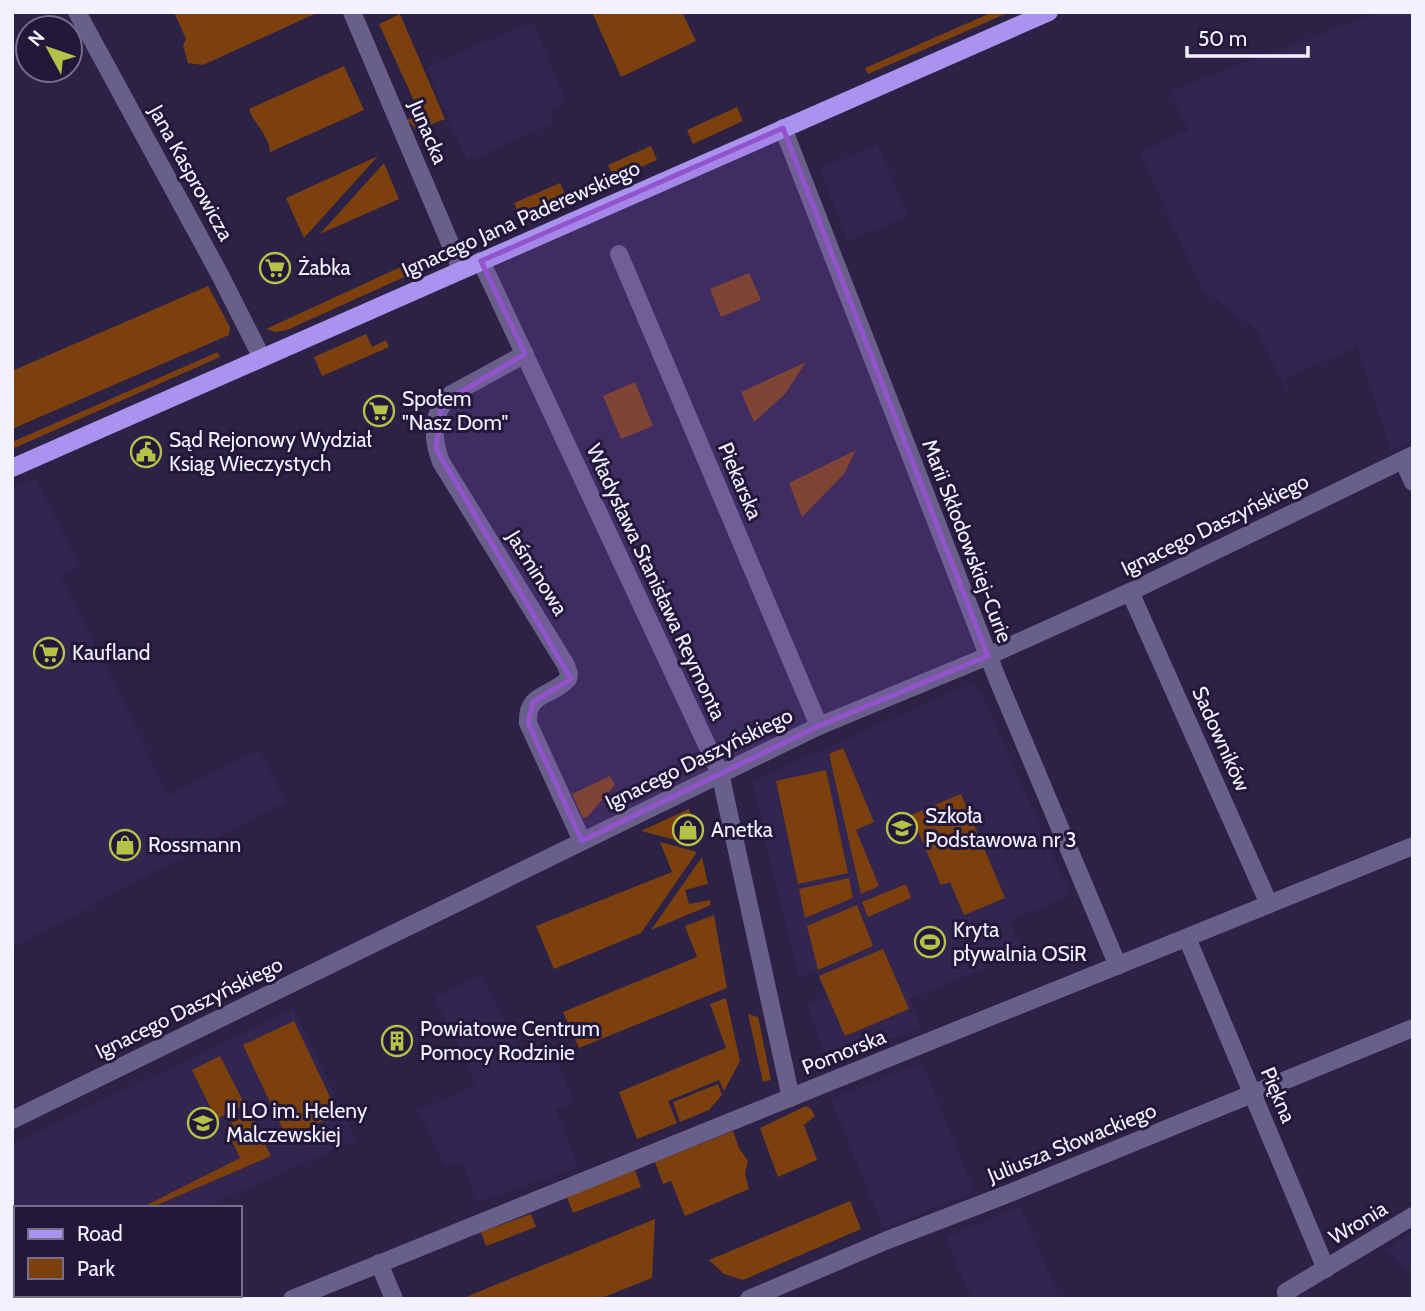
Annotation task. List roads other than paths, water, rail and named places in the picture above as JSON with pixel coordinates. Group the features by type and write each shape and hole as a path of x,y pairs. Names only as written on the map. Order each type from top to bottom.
{"main road":[{"name":"Ignacego Jana Paderewskiego","path":"12,468 1049,12"}],"street":[{"name":"Jana Kasprowicza","path":"77,12 219,273 262,358"},
{"name":"Junacka","path":"352,12 461,269"},
{"name":"Marii Skłodowskiej-Curie","path":"783,128 988,656 1118,966"},
{"name":"Piekarska","path":"620,254 820,726"},
{"name":"Władysława Stanisława Reymonta","path":"481,261 720,773 791,1098"},
{"name":"Jaśminowa","path":"525,355 450,395 442,403 435,426 436,449 441,462 566,665 568,679 533,702 528,708 528,723 582,841"},
{"name":"Ignacego Daszyńskiego","path":"12,1120 720,773 820,726 988,656 1130,592 1408,458"},
{"path":"1408,458 1413,482"},
{"name":"Sadowników","path":"1130,592 1269,904"},
{"name":"Pomorska","path":"292,1299 1413,846"},
{"name":"Piękna","path":"1187,938 1326,1269"},
{"name":"Juliusza Słowackiego","path":"749,1299 780,1292 1413,1028"},
{"name":"Wronia","path":"1288,1299 1286,1292 1413,1216"},
{"path":"379,1263 394,1299"}],"place":[{"name":"Żabka","path":"275,268"},
{"name":"Społem \"Nasz Dom\"","path":"379,411"},
{"name":"Sąd Rejonowy Wydział Ksiąg Wieczystych","path":"146,452"},
{"name":"Kaufland","path":"49,653"},
{"name":"Szkoła Podstawowa nr 3","path":"902,828"},
{"name":"Anetka","path":"688,830"},
{"name":"Rossmann","path":"125,845"},
{"name":"Kryta pływalnia OSiR","path":"930,942"},
{"name":"Powiatowe Centrum Pomocy Rodzinie","path":"397,1041"},
{"name":"II LO im. Heleny Malczewskiej","path":"203,1123"}]}
